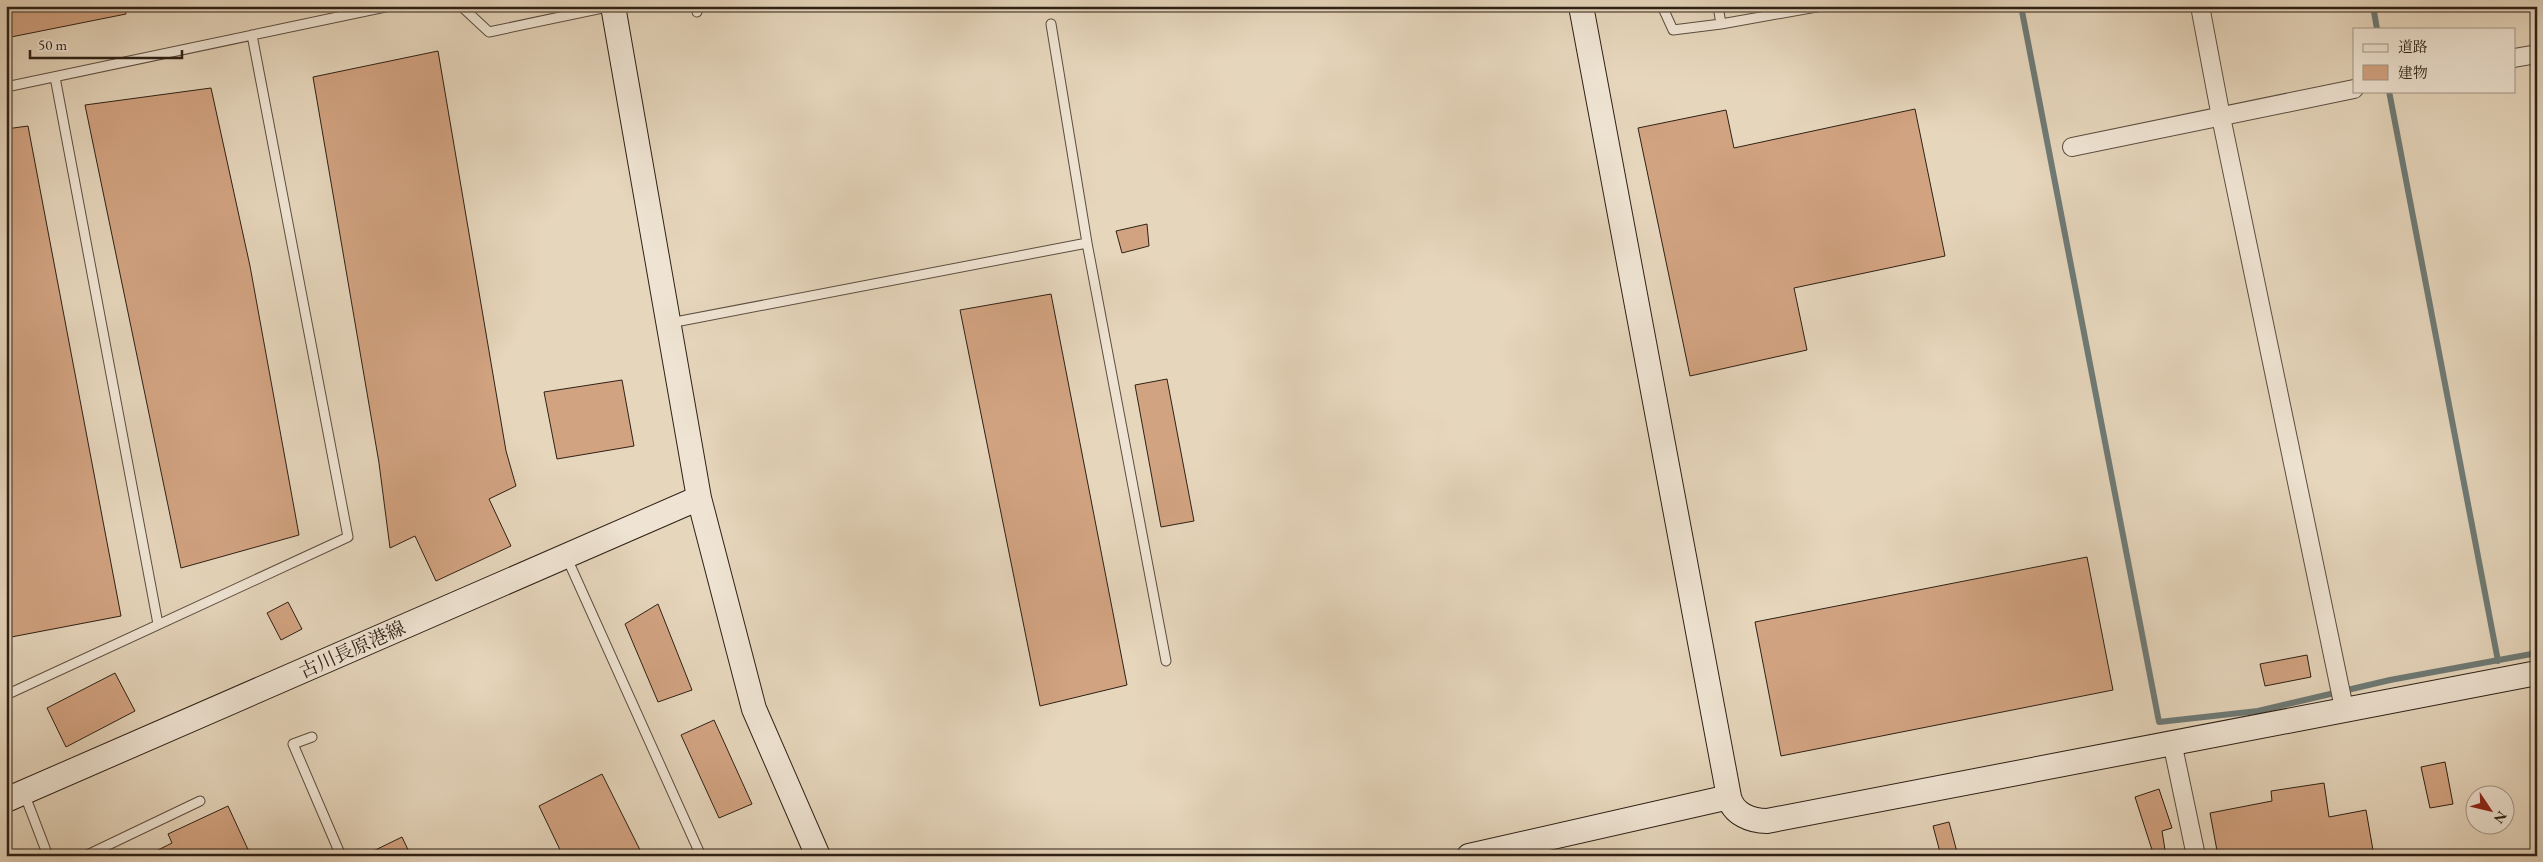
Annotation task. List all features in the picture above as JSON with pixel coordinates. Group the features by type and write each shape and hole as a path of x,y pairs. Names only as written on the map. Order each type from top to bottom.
{"street":[{"path":"613,6 699,498 754,709 818,856"},
{"path":"1581,6 1728,798 1731,806 1743,815 1755,821 1767,821 2172,742 2342,704 2537,673"},
{"path":"2200,6 2220,117 2342,704"},
{"path":"2516,58 2537,54"},
{"path":"2072,147 2353,89"},
{"name":"古川長原港線","path":"15,796 699,498"},
{"path":"2172,742 2196,856"},
{"path":"1469,856 1728,798"}],"lane":[{"path":"6,87 390,6"},
{"path":"461,6 489,32 613,6"},
{"path":"1662,6 1673,30 1721,24 1822,6"},
{"path":"1718,6 1721,24"},
{"path":"1051,24 1087,243 1166,661"},
{"path":"6,695 348,537 252,35"},
{"path":"55,76 158,624"},
{"path":"668,323 1087,243"},
{"path":"566,556 701,856"},
{"path":"312,737 293,744 341,856"},
{"path":"15,796 48,856"},
{"path":"85,856 200,801"}],"building":[{"path":"6,6 125,6 126,14 6,38"},
{"path":"438,51 506,451 516,486 489,499 511,546 436,581 415,536 390,548 379,463 313,77"},
{"path":"211,88 250,266 299,535 181,568 85,105"},
{"path":"1915,109 1945,256 1794,288 1807,350 1690,376 1638,128 1726,110 1734,148"},
{"path":"28,126 121,616 6,638 6,129"},
{"path":"1147,224 1149,246 1122,253 1116,231"},
{"path":"1051,294 1127,685 1040,706 960,310"},
{"path":"1167,379 1194,521 1161,527 1135,385"},
{"path":"622,380 634,446 557,459 544,392"},
{"path":"2087,557 2113,690 1781,756 1755,622"},
{"path":"288,602 302,629 281,640 267,613"},
{"path":"658,604 692,690 658,702 625,624"},
{"path":"2307,655 2311,677 2265,686 2260,664"},
{"path":"115,673 135,711 66,747 47,708"},
{"path":"714,720 752,804 719,818 681,735"},
{"path":"2445,762 2453,804 2430,808 2421,767"},
{"path":"602,774 643,856 563,856 539,806"},
{"path":"2324,783 2329,817 2366,810 2374,856 2218,856 2210,813 2272,801 2271,791"},
{"path":"2159,789 2172,828 2162,831 2166,856 2154,856 2135,797"},
{"path":"228,806 251,856 146,856 172,843 168,834"},
{"path":"1949,822 1958,856 1941,856 1933,826"},
{"path":"402,837 411,856 363,856"}],"waterway":[{"path":"2021,6 2159,722 2258,711 2390,680 2537,653"},
{"path":"2373,6 2377,28"},
{"path":"2389,92 2498,661"}]}
